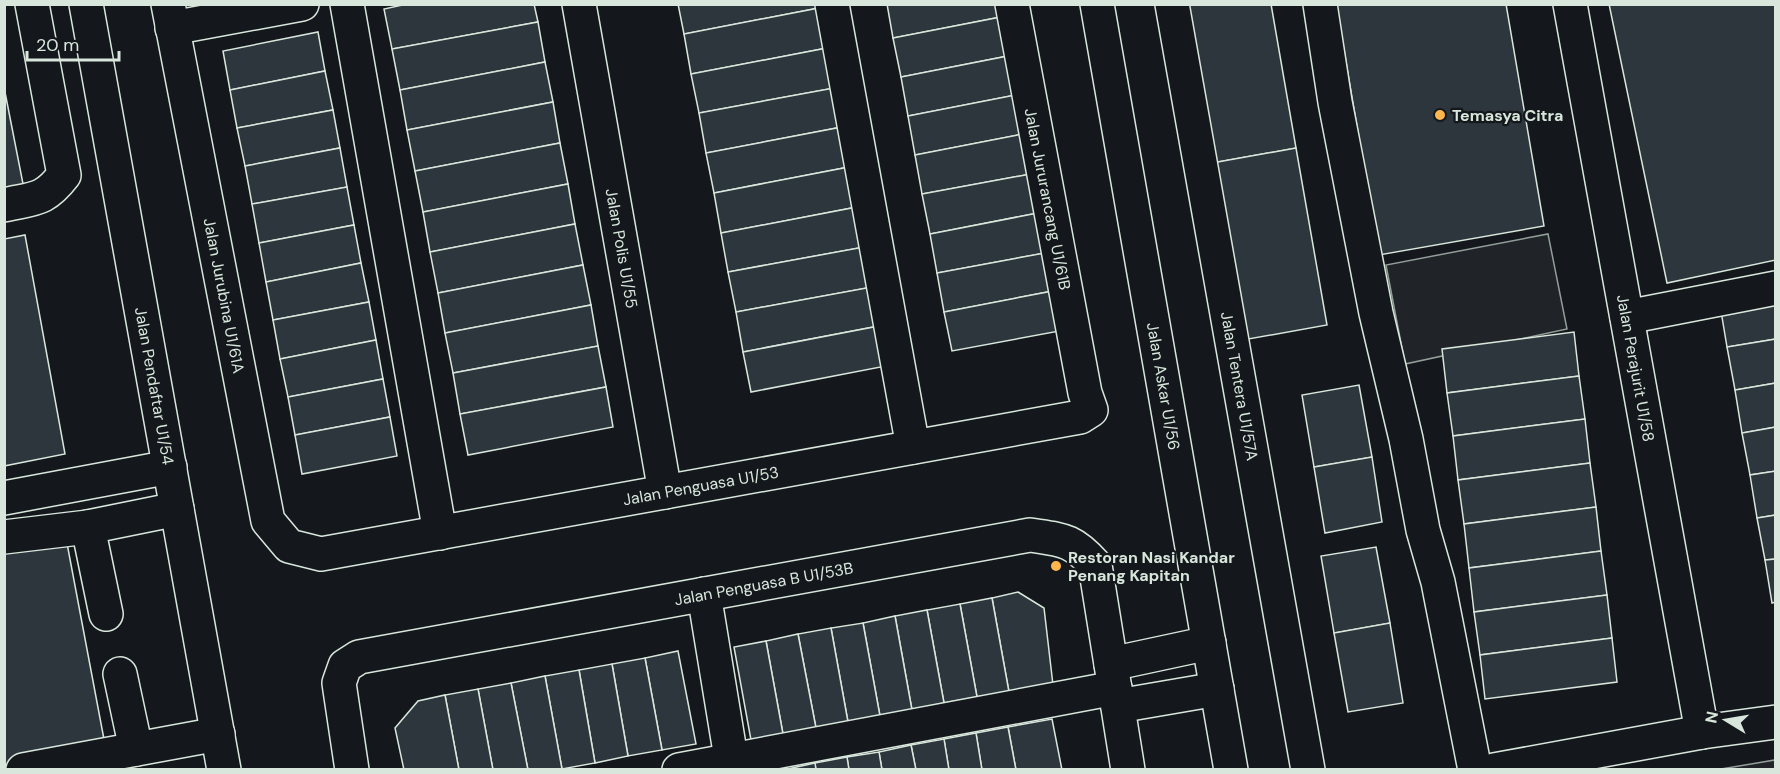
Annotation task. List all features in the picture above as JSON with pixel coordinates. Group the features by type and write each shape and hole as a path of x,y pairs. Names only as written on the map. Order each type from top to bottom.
{"street":[{"path":"32,4 64,175"},
{"name":"Jalan Pendaftar U1/54","path":"86,4 224,770"},
{"path":"170,16 302,4"},
{"path":"347,4 440,533"},
{"name":"Jalan Polis U1/55","path":"579,4 665,492"},
{"path":"832,4 913,447"},
{"name":"Jalan Jururancang U1/61B","path":"1012,4 1082,405"},
{"name":"Jalan Askar U1/56","path":"1097,4 1231,770"},
{"name":"Jalan Tentera U1/57A","path":"1172,4 1308,770"},
{"path":"1320,4 1335,102 1376,313 1406,439 1423,530 1438,582 1474,770"},
{"name":"Jalan Perajurit U1/58","path":"1570,4 1702,732"},
{"name":"Jalan Jurubina U1/61A","path":"170,16 268,522 289,546 321,554"},
{"path":"4,205 42,196 55,187 64,175 115,163"},
{"path":"1627,317 1776,288"},
{"name":"Jalan Penguasa U1/53","path":"321,554 913,447 1082,405"},
{"path":"4,498 170,467"},
{"path":"4,537 88,527 177,508"},
{"path":"88,527 106,614"},
{"name":"Jalan Penguasa B U1/53B","path":"352,770 339,683 345,666 359,657 1030,535 1064,541 1081,549 1095,565 1128,770"},
{"path":"704,594 732,765"},
{"path":"679,770 732,765 1115,686 1209,643"},
{"path":"120,674 136,749"},
{"path":"1115,686 1217,689"},
{"path":"1494,770 1702,732 1776,722"},
{"path":"23,770 218,734"}],"shaded area":[{"path":"1548,234 1567,329 1405,364 1386,265"},
{"path":"1775,760 1775,769 1721,769"}],"building":[{"path":"407,4 534,4 538,22 392,49 384,9"},
{"path":"678,4 819,4 819,8 684,34"},
{"path":"887,4 1004,4 1006,16 893,38"},
{"path":"1271,4 1296,148 1212,163 1184,5"},
{"name":"Temasya Citra","path":"1336,4 1506,4 1544,226 1379,255"},
{"path":"1609,4 1776,4 1776,260 1667,283"},
{"path":"819,8 827,48 691,74 684,34"},
{"path":"1006,16 1013,55 901,77 893,38"},
{"path":"538,22 545,62 400,90 392,49"},
{"path":"318,32 325,71 230,90 223,51"},
{"path":"827,48 834,88 699,113 691,74"},
{"path":"1013,55 1021,94 908,116 901,77"},
{"path":"545,62 553,102 407,130 400,90"},
{"path":"325,71 333,110 237,128 230,90"},
{"path":"4,87 24,189 4,193"},
{"path":"834,88 842,127 706,153 699,113"},
{"path":"1021,94 1028,133 915,155 908,116"},
{"path":"553,102 560,143 415,171 407,130"},
{"path":"333,110 340,148 245,166 237,128"},
{"path":"842,127 849,167 714,193 706,153"},
{"path":"1028,133 1036,173 922,194 915,155"},
{"path":"560,143 568,184 423,212 415,171"},
{"path":"340,148 347,187 252,204 245,166"},
{"path":"1296,148 1327,325 1243,340 1212,163"},
{"path":"849,167 857,207 721,233 714,193"},
{"path":"1036,173 1043,212 930,234 922,194"},
{"path":"568,184 575,224 430,252 423,212"},
{"path":"347,187 354,225 259,243 252,204"},
{"path":"857,207 864,247 728,272 721,233"},
{"path":"1043,212 1050,252 937,273 930,234"},
{"path":"575,224 583,265 438,293 430,252"},
{"path":"354,225 361,263 266,282 259,243"},
{"path":"25,235 65,454 4,466 4,239"},
{"path":"864,247 872,287 736,312 728,272"},
{"path":"1050,252 1058,290 944,312 937,273"},
{"path":"361,263 369,302 273,320 266,282"},
{"path":"583,265 591,305 445,333 438,293"},
{"path":"872,287 879,326 743,352 736,312"},
{"path":"1058,290 1065,330 952,351 944,312"},
{"path":"1776,295 1776,339 1727,347 1720,305"},
{"path":"369,302 376,340 280,359 273,320"},
{"path":"591,305 598,346 453,373 445,333"},
{"path":"879,326 886,366 751,392 743,352"},
{"path":"1574,332 1579,376 1447,393 1442,349"},
{"path":"1776,339 1776,383 1735,390 1727,347"},
{"path":"376,340 383,379 288,397 280,359"},
{"path":"598,346 606,387 460,414 453,373"},
{"path":"1579,376 1585,419 1453,436 1447,393"},
{"path":"383,379 390,417 295,435 288,397"},
{"path":"1776,383 1776,427 1742,433 1735,390"},
{"path":"1359,385 1372,457 1314,467 1302,395"},
{"path":"606,387 613,427 468,455 460,414"},
{"path":"390,417 397,456 302,474 295,435"},
{"path":"1585,419 1590,463 1458,480 1453,436"},
{"path":"1776,427 1776,471 1750,475 1742,433"},
{"path":"1372,457 1382,522 1325,533 1314,467"},
{"path":"1590,463 1596,507 1464,524 1458,480"},
{"path":"1776,471 1776,515 1757,518 1750,475"},
{"path":"1596,507 1601,551 1469,568 1464,524"},
{"path":"1776,515 1776,559 1765,560 1757,518"},
{"path":"66,538 106,750 4,770 4,550"},
{"path":"1376,547 1390,623 1334,633 1321,556"},
{"path":"1601,551 1607,595 1474,612 1469,568"},
{"path":"1776,559 1776,602 1772,603 1765,560"},
{"path":"1018,592 1044,608 1053,685 1009,692 992,598"},
{"path":"1607,595 1612,638 1480,655 1474,612"},
{"path":"992,598 1009,692 977,697 960,604"},
{"path":"960,604 977,697 944,703 927,610"},
{"path":"927,610 944,703 912,710 895,616"},
{"path":"895,616 912,710 880,716 863,623"},
{"path":"863,623 880,716 848,722 831,628"},
{"path":"1390,623 1403,703 1348,712 1334,633"},
{"path":"831,628 848,722 816,728 798,634"},
{"path":"798,634 816,728 783,734 766,641"},
{"path":"1612,638 1617,682 1485,699 1480,655"},
{"path":"766,641 783,734 751,740 734,647"},
{"path":"678,651 696,744 662,750 645,658"},
{"path":"645,658 662,750 628,756 612,664"},
{"path":"612,664 628,756 595,763 579,670"},
{"path":"579,670 595,763 562,769 545,676"},
{"path":"545,676 562,769 528,770 511,683"},
{"path":"511,683 528,770 493,770 478,689"},
{"path":"478,689 493,770 459,770 445,695"},
{"path":"445,695 459,770 404,770 395,728 418,701"},
{"path":"1052,719 1062,770 1016,770 1008,727"},
{"path":"1008,727 1016,770 982,770 976,733"},
{"path":"976,733 982,770 949,770 944,739"},
{"path":"944,739 949,770 916,770 911,745"},
{"path":"911,745 916,770 882,770 879,752"},
{"path":"879,752 882,770 849,770 847,757"},
{"path":"847,757 849,770 816,770 815,763"},
{"path":"815,763 816,770 783,770"}],"place":[{"name":"Temasya Citra","path":"1440,115"},
{"name":"Restoran Nasi Kandar Penang Kapitan","path":"1056,566"}]}
